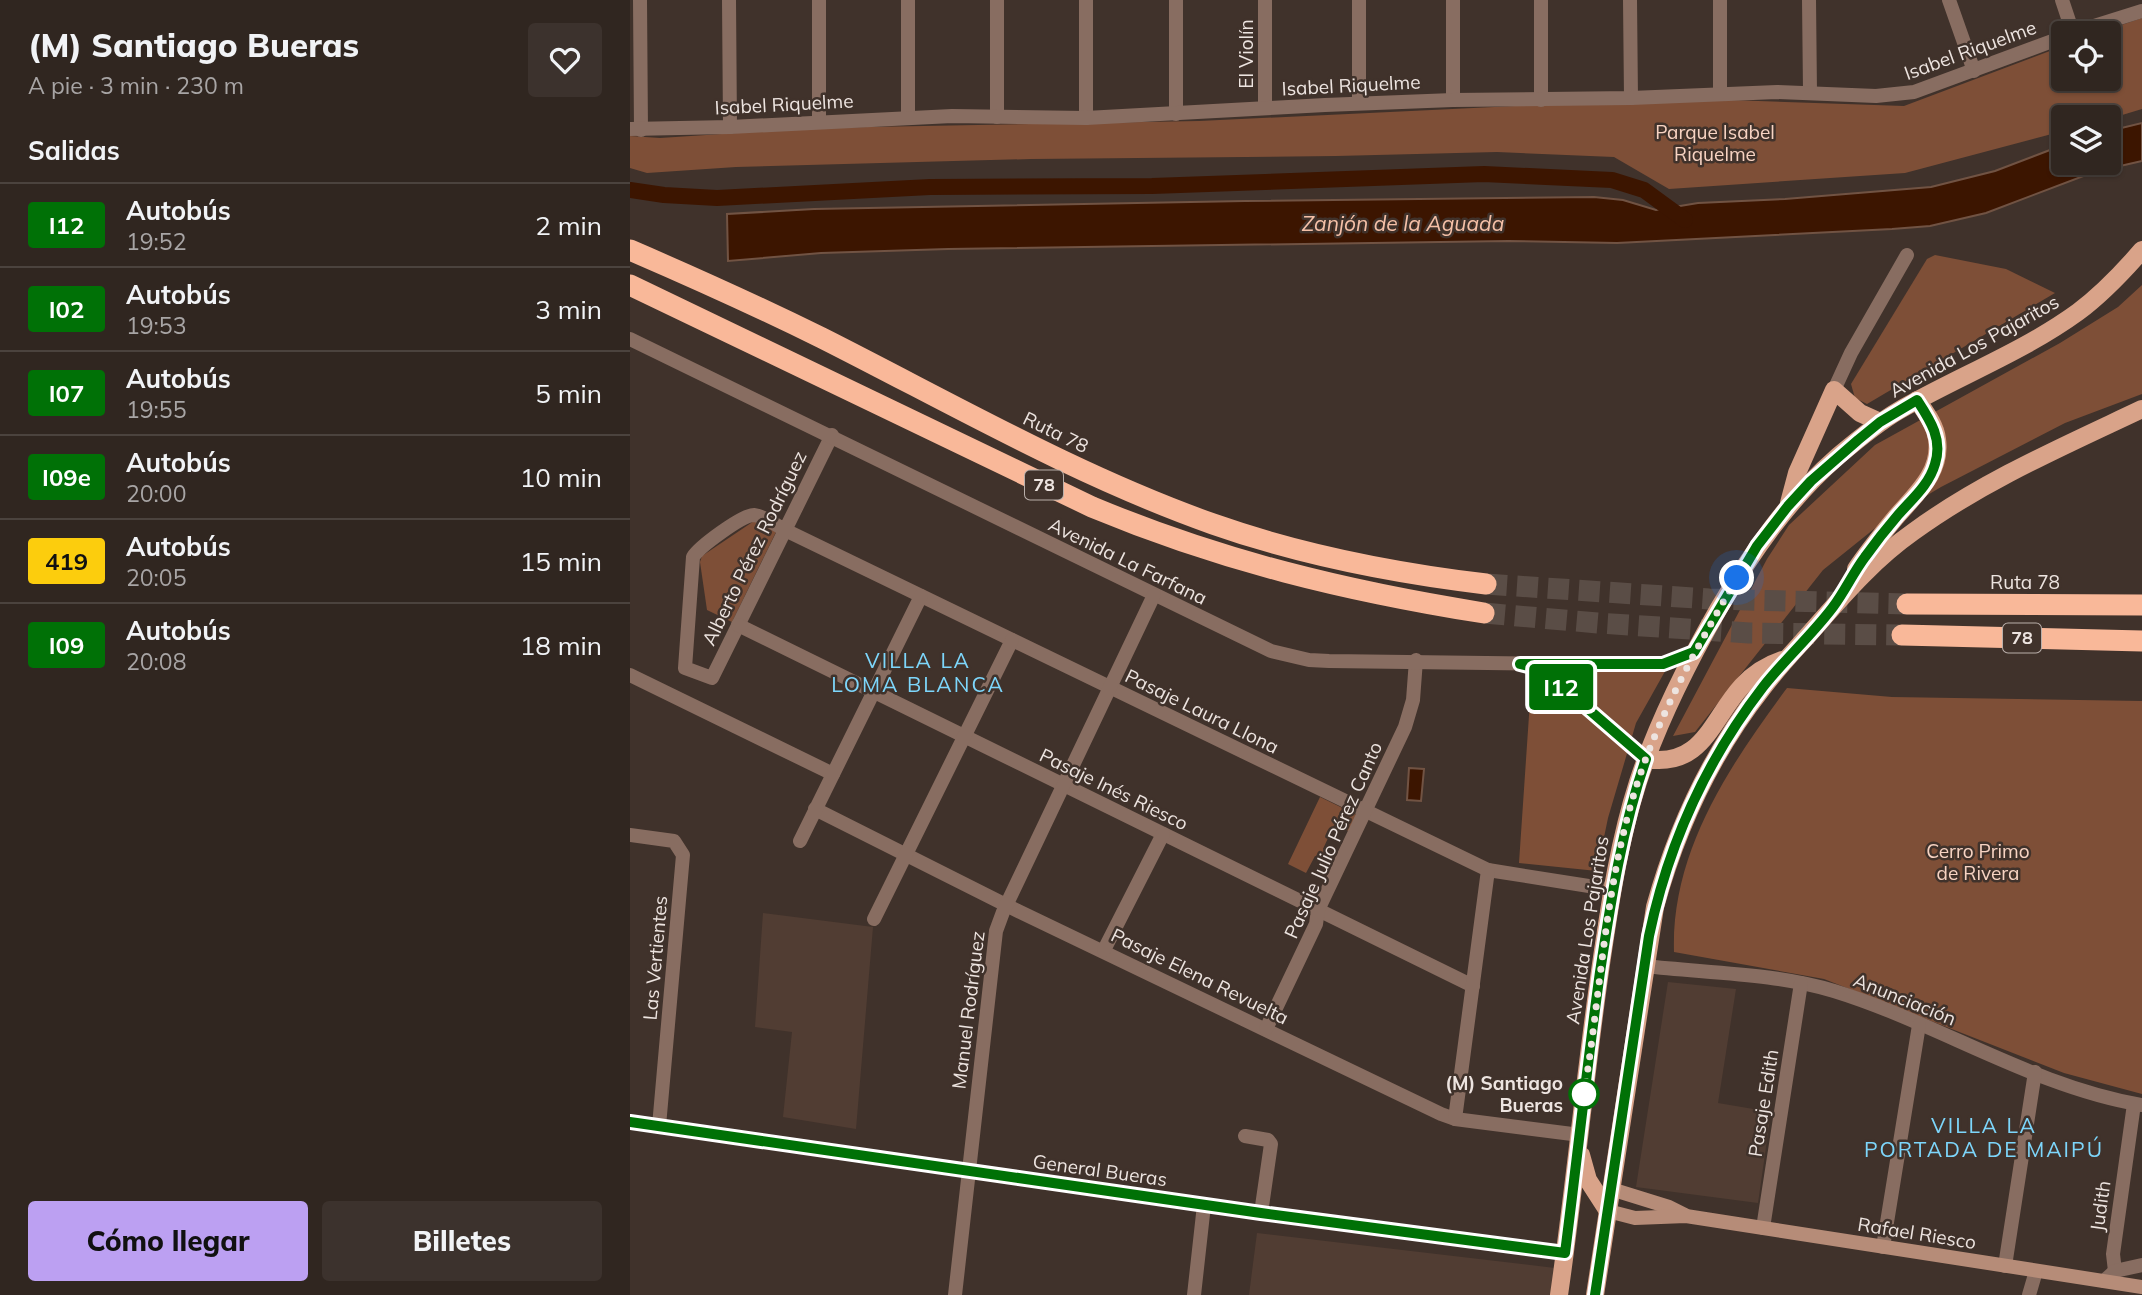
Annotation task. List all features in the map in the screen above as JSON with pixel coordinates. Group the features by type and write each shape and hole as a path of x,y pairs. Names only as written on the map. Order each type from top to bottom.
{"highway":[{"name":"Ruta 78","path":"630,250 809,332 1073,466 1159,504 1246,535 1339,559 1438,578 1486,584"},
{"name":"78","path":"630,285 1092,507 1162,536 1313,581 1385,597 1484,613"},
{"name":"Ruta 78","path":"1907,604 2142,605"},
{"name":"78","path":"1902,635 2142,641"}],"main road":[{"name":"Avenida Los Pajaritos","path":"1559,1295 1590,1042 1628,818 1646,759 1694,652 1757,546 1811,481 1880,422 2067,319 2096,298 2142,250"},
{"path":"1788,506 1797,473 1834,390 1860,413 1880,422"},
{"path":"1835,605 1864,558 1920,491 1935,465 1937,435 1917,400"},
{"path":"1595,1295 1655,907 1688,811 1701,784 1741,719 1789,657 1877,561 1932,519 2017,470 2142,409"},
{"path":"1646,759 1668,760 1691,751 1704,739 1742,687 1763,668 1789,657"},
{"name":"General Bueras","path":"630,1122 1203,1205 1565,1253"},
{"path":"1580,1138 1588,1180 1608,1212"},
{"name":"Rafael Riesco","path":"1611,1189 1661,1204 1686,1216"},
{"name":"Rafael Riesco","path":"1608,1212 1635,1219 1686,1216 2142,1287"}],"street":[{"path":"636,130 640,0"},
{"path":"729,0 730,127"},
{"path":"819,0 819,121"},
{"path":"908,0 908,118"},
{"path":"997,0 997,117"},
{"path":"1086,0 1086,118"},
{"path":"1176,0 1176,114"},
{"name":"El Violín","path":"1265,0 1265,108"},
{"path":"1359,0 1359,103"},
{"path":"1453,0 1453,100"},
{"path":"1541,0 1541,100"},
{"path":"1630,0 1631,98"},
{"path":"1720,0 1720,93"},
{"path":"1809,0 1810,92"},
{"path":"1949,0 1974,71"},
{"path":"2062,0 2069,21"},
{"path":"2111,21 2142,11"},
{"name":"Isabel Riquelme","path":"636,130 908,118 1086,118 1453,100 1631,98 1720,93 1902,95 2051,42"},
{"path":"1834,390 1851,353 1906,255"},
{"name":"Avenida La Farfana","path":"631,341 832,435 1255,645 1288,656 1329,661 1656,665 1694,652"},
{"name":"Alberto Pérez Rodríguez","path":"712,678 832,435"},
{"name":"Pasaje Laura Llona","path":"712,678 685,668 692,561 695,553 748,516 757,516 1488,870 1614,890"},
{"name":"Manuel Rodríguez","path":"955,1295 996,930 1154,595"},
{"path":"800,841 921,596"},
{"name":"Pasaje Inés Riesco","path":"738,625 1472,986"},
{"path":"874,919 1012,640"},
{"name":"Pasaje Julio Pérez Canto","path":"1266,1029 1317,924 1318,910 1410,713 1415,688 1416,660"},
{"name":"Avenida La Farfana","path":"1520,664 1537,668 1550,676 1646,759"},
{"path":"630,675 833,774"},
{"name":"Pasaje Elena Revuelta","path":"816,809 1441,1114 1455,1119 1580,1138"},
{"path":"1104,950 1163,834"},
{"name":"Las Vertientes","path":"630,835 674,841 683,855 659,1126"},
{"path":"1455,1119 1488,870"},
{"name":"Anunciación","path":"1645,966 1801,983 1835,991 2035,1072 2138,1105"},
{"name":"Pasaje Edith","path":"1763,1228 1801,983"},
{"path":"1883,1247 1919,1025"},
{"path":"2005,1266 2035,1072"},
{"name":"Judith","path":"2115,1271 2113,1254 2138,1105"},
{"path":"1245,1136 1268,1140 1271,1144 1261,1213"},
{"path":"1194,1295 1203,1205"},
{"path":"2104,1281 2115,1271 2142,1265"},
{"path":"2029,1295 2036,1271"}],"shaded area":[{"path":"763,913 873,927 856,1129 783,1117 792,1032 755,1027"},
{"path":"1668,982 1736,989 1718,1103 1771,1112 1758,1203 1636,1187"},
{"path":"1257,1233 1555,1268 1551,1295 1249,1295"}],"green space":[{"name":"Parque Isabel Riquelme","path":"2142,18 2142,109 2121,115 2121,105 2051,105 2051,134 1905,173 1669,189 1614,157 1497,152 1031,159 736,167 647,173 630,168 630,136 660,138 815,128 1199,121 1515,106 1729,100 1904,106 2051,51 2051,91 2121,91 2121,25"},
{"path":"1935,255 2006,269 2055,293 1867,404 1855,398 1851,384 1927,259"},
{"path":"2142,285 2142,394 2065,423 1941,487 1884,521 1823,570 1695,732 1673,736 1767,559 1789,525 1875,445 2060,343 2118,307"},
{"path":"754,521 776,532 732,622 707,610 700,562 702,556"},
{"path":"1668,666 1636,723 1608,818 1597,871 1519,863 1532,671 1633,671"},
{"name":"Cerro Primo de Rivera","path":"1787,688 1892,697 2142,701 2142,1094 2064,1073 1824,979 1674,952 1682,879 1693,844 1725,779"},
{"path":"1320,797 1359,816 1351,832 1334,825 1323,849 1334,855 1330,864 1315,856 1306,873 1288,864"}],"water":[{"path":"2142,123 2142,161 2121,166 2121,128"},
{"name":"Zanjón de la Aguada","path":"2051,150 2051,175 2086,175 1986,213 1930,226 1892,229 1617,243 1508,241 948,249 821,253 728,261 727,214 814,209 1594,197 1623,200 1656,210 1698,203 1931,187 1995,171"},
{"path":"1409,768 1424,769 1421,801 1407,800"}],"waterway":[{"path":"630,190 717,198 930,187 1152,186 1484,174 1612,180 1644,190 1685,220"}],"tunnel":[{"path":"1486,584 1709,599 1907,604"},
{"path":"1484,613 1749,633 1902,635"}],"bus line":[{"name":"I12","path":"630,1122 1261,1213 1565,1253 1605,940 1620,852 1646,759 1550,676 1537,668 1520,664 1649,665 1677,660 1694,652 1757,546 1788,506 1811,481 1858,440 1880,422 1917,400 1937,435 1937,458 1926,483 1864,558 1835,605 1751,704 1701,784 1674,845 1649,936 1595,1295"}],"place":[{"name":"(M) Santiago Bueras","path":"1584,1094"}],"district":[{"name":"VILLA LA LOMA BLANCA","path":"918,673"},
{"name":"VILLA LA PORTADA DE MAIPÚ","path":"1984,1138"}],"route":[{"path":"1584,1094 1620,852 1637,784 1684,671 1737,578"}]}
